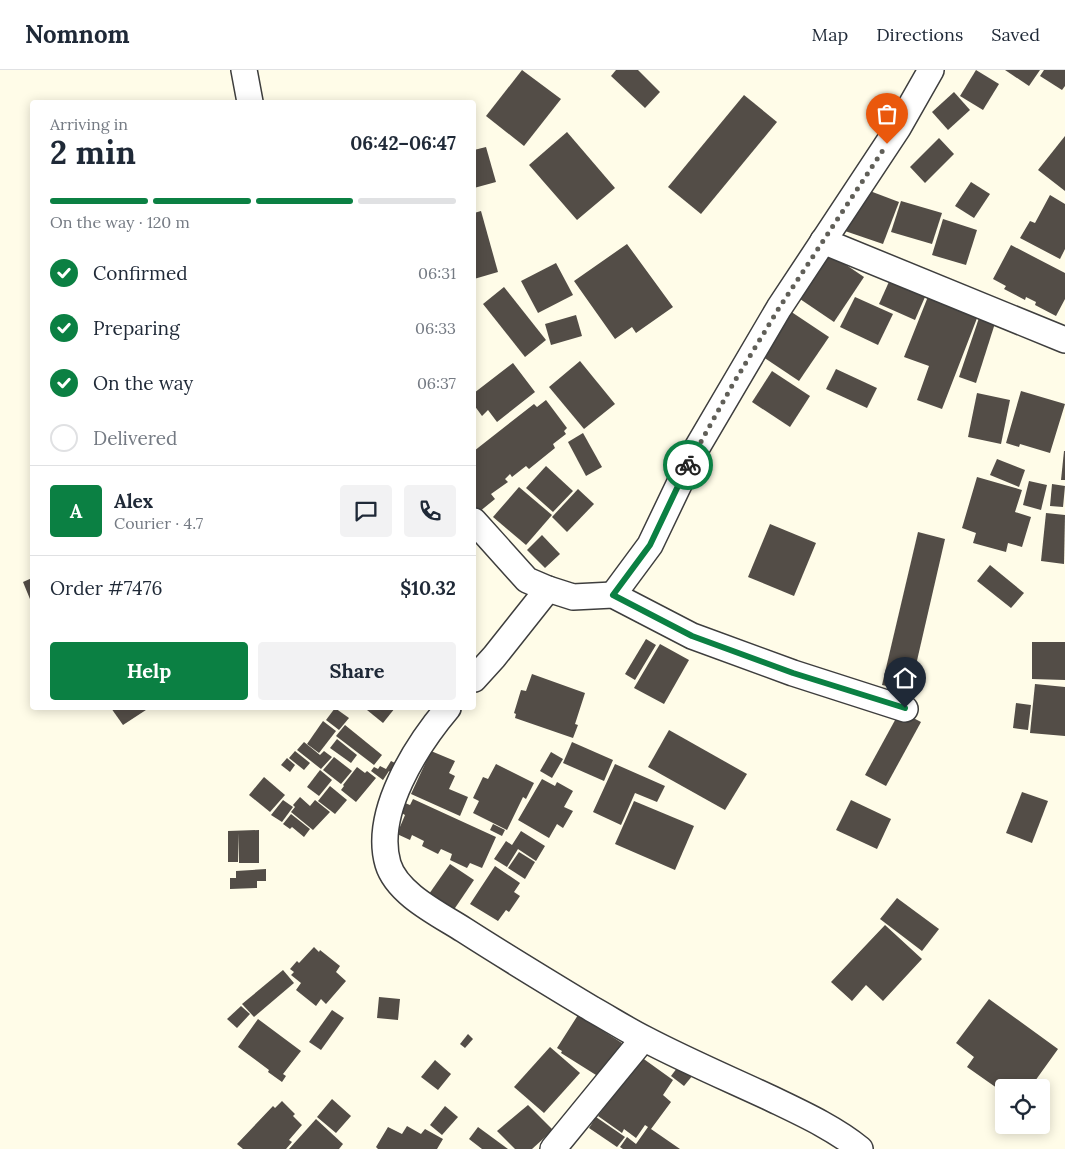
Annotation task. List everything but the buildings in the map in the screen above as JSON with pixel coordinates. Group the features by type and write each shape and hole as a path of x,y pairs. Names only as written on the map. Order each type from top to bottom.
{"street":[{"path":"244,70 250,100"},
{"path":"613,595 650,545 700,443 779,308 898,128 932,70"},
{"path":"823,240 1065,340"},
{"path":"476,523 527,580 573,597 613,595 692,636 793,673 905,708"},
{"path":"476,677 548,589"},
{"path":"447,710 413,756 398,787 386,822 384,842 388,866 399,884 418,900 530,973 643,1039 798,1111 850,1141 860,1149"},
{"path":"553,1149 643,1039"}],"way so far":[{"path":"688,465 733,384 779,308 887,144"}],"route":[{"path":"688,465 650,545 613,595 692,636 793,673 905,708"}]}
